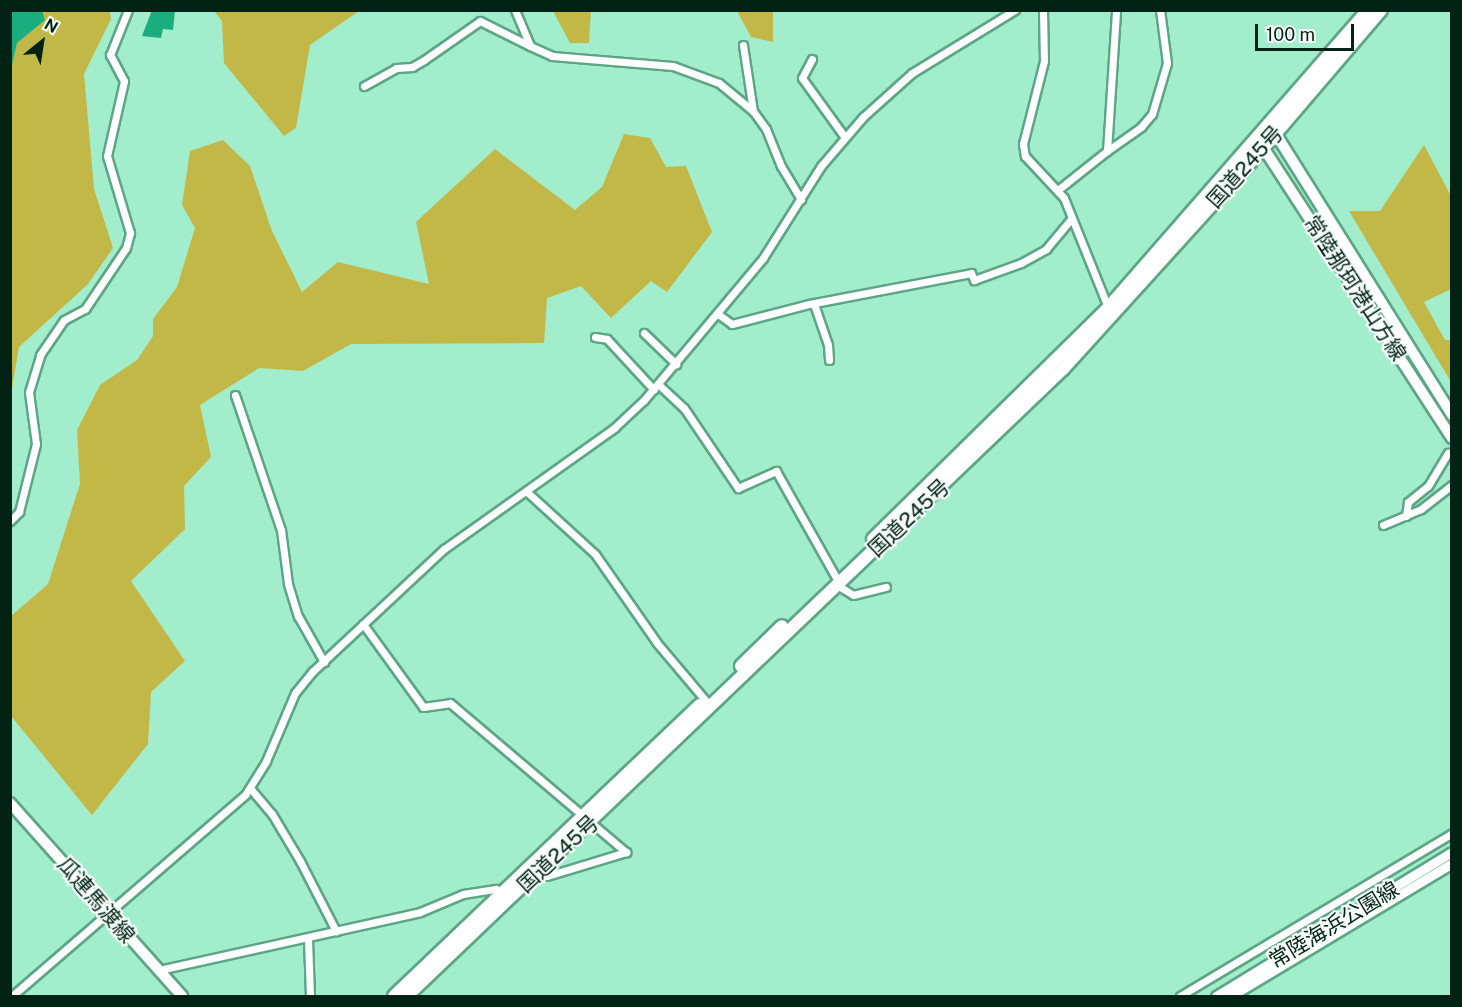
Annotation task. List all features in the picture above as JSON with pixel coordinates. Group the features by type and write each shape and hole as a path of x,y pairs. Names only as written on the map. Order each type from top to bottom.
{"highway":[{"name":"国道245号","path":"394,996 501,893 586,820 1111,312 1261,143 1368,10"},
{"name":"国道245号","path":"1272,129 1381,10"},
{"name":"国道245号","path":"407,996 538,873 586,820 705,700 838,578"}],"main road":[{"name":"常陸那珂港山方線","path":"1272,129 1452,415"},
{"name":"常陸那珂港山方線","path":"1261,143 1452,438"},
{"name":"瓜連馬渡線","path":"10,803 182,996"},
{"name":"常陸海浜公園線","path":"1216,996 1452,852"},
{"name":"常陸海浜公園線","path":"1231,996 1452,863"}],"street":[{"path":"10,521 19,512 36,444 29,392 40,355 64,320 85,309 126,248 130,233 108,156 124,81 110,55 128,10"},
{"path":"515,10 530,46"},
{"path":"12,996 226,814 250,788 295,693 363,624 444,549 614,428 656,387 718,315 777,240 801,199 844,136 912,73 1015,10"},
{"path":"1043,10 1044,61 1023,144 1025,156 1059,189 1111,312"},
{"path":"1107,151 1116,10"},
{"path":"1059,189 1142,127 1152,114 1167,63 1160,10"},
{"path":"364,86 396,68 412,67 480,21 552,56 663,65 699,73 736,94 753,111 801,199"},
{"path":"743,45 753,111"},
{"path":"812,59 802,78 844,136"},
{"path":"718,315 732,324 814,304 971,273 974,280 980,279 1046,249 1072,218"},
{"path":"814,304 828,345 829,360"},
{"path":"644,333 676,364"},
{"path":"595,337 608,339 656,387 684,408 738,488 776,471 838,578 853,595 886,587"},
{"path":"235,395 281,530 288,584 298,615 324,662"},
{"path":"1406,516 1408,502 1428,486 1448,453"},
{"path":"1383,525 1406,516 1452,485"},
{"path":"526,491 595,554 657,643 705,700"},
{"path":"363,624 423,707 450,703 626,852 547,876 538,873"},
{"path":"250,788 272,814 300,861 336,931"},
{"path":"1180,996 1452,833"},
{"path":"159,970 308,939 420,912 463,894 496,889 501,893"},
{"path":"308,939 310,996"}],"shaded area":[{"path":"11,10 42,11 45,20 17,43 11,69"},
{"path":"152,10 175,11 173,30 163,29 161,38 142,36"},
{"path":"11,11 110,11 111,19 84,74 94,189 113,248 88,284 19,347 11,394"},
{"path":"214,11 359,11 310,45 296,128 284,136 224,63 222,21"},
{"path":"553,11 591,11 589,43 570,43"},
{"path":"737,11 773,11 773,42 751,37"},
{"path":"624,134 650,138 666,167 686,166 712,232 667,292 651,281 611,318 581,286 547,298 544,343 351,344 303,371 259,368 200,405 211,457 184,486 185,529 131,581 185,661 151,692 148,744 92,815 11,716 11,616 48,584 80,484 77,430 100,385 137,360 153,336 153,319 177,287 195,228 182,205 190,151 223,140 250,166 272,231 302,292 338,262 429,284 416,222 495,149 575,210 602,187"},
{"path":"1424,145 1451,196 1451,289 1424,302 1445,340 1451,340 1451,382 1349,211 1380,211"}]}
